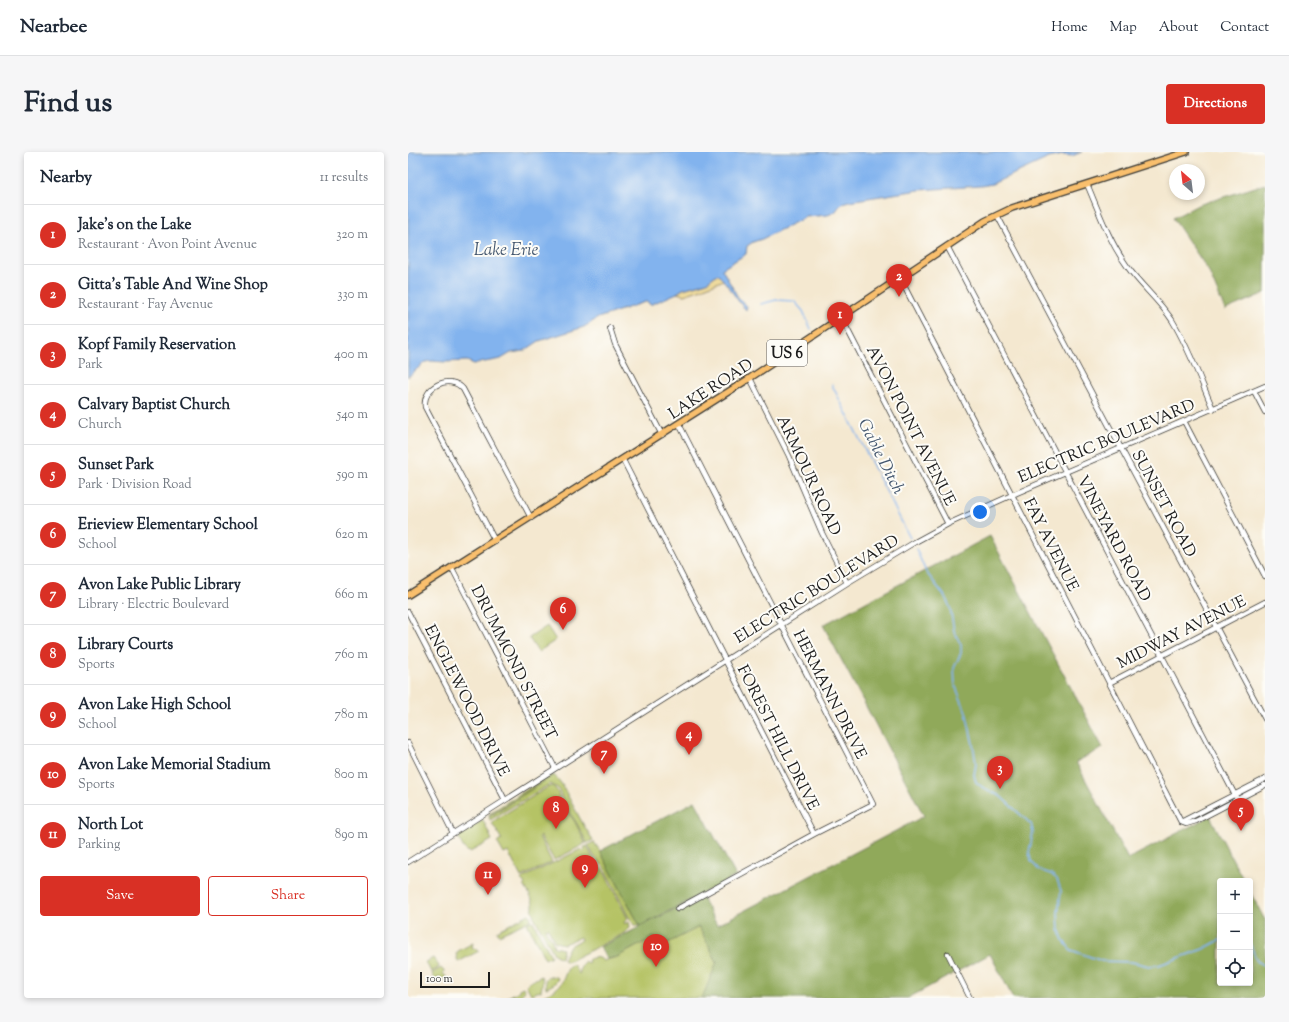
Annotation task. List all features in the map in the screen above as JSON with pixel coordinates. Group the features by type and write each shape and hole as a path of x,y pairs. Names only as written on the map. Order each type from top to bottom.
{"main road":[{"name":"LAKE ROAD","path":"408,596 662,435 997,215 1018,206 1186,152"}],"street":[{"path":"1087,184 1105,227 1119,255 1132,274 1161,305 1179,333 1213,409"},
{"name":"SUNSET ROAD","path":"997,215 1265,719"},
{"name":"VINEYARD ROAD","path":"948,246 1236,797"},
{"name":"FAY AVENUE","path":"900,278 1181,822 1186,824 1196,821 1236,797"},
{"name":"AVON POINT AVENUE","path":"841,317 948,524"},
{"path":"610,328 615,344 662,435"},
{"name":"ARMOUR ROAD","path":"750,378 789,456 822,533 848,583"},
{"path":"495,541 425,407 425,399 429,391 442,383 449,382 454,382 464,389 531,518"},
{"name":"ELECTRIC BOULEVARD","path":"408,862 915,542 948,524 1012,495 1265,386"},
{"path":"1254,391 1265,412"},
{"path":"1184,421 1265,576"},
{"name":"HERMANN DRIVE","path":"679,424 873,804 814,834"},
{"name":"FOREST HILL DRIVE","path":"623,460 814,834"},
{"name":"DRUMMOND STREET","path":"452,568 555,768"},
{"name":"MIDWAY AVENUE","path":"1109,683 1265,602"},
{"name":"ENGLEWOOD DRIVE","path":"408,612 505,800"},
{"path":"408,743 453,833"},
{"path":"1236,797 1265,779"},
{"path":"1236,797 1265,785"},
{"path":"677,909 814,834"},
{"path":"948,954 970,998"}],"green space":[{"path":"1265,184 1265,293 1225,310 1208,270 1173,218 1198,205"},
{"path":"990,536 1103,748 1076,762 1128,859 1210,816 1242,878 1217,878 1217,986 1253,986 1253,898 1265,920 1265,998 1013,998 990,954 908,998 702,998 717,962 699,927 660,947 654,937 617,957 607,959 600,947 701,896 717,925 924,816 823,625"},
{"path":"547,626 556,640 538,652 529,638"},
{"path":"549,775 553,775 488,816 490,813"},
{"path":"554,775 561,783 593,840 587,843 576,822 563,803 559,789 551,784 490,820 489,817"},
{"path":"552,786 558,792 560,801 575,822 586,844 584,843 583,845 554,860 540,836 539,837 552,862 521,877 508,852 504,854 497,842 502,840 492,823 548,787"},
{"path":"695,801 736,876 640,926 600,851"},
{"path":"483,820 492,840 470,852 462,846 458,836"},
{"path":"594,842 640,926 636,926 628,916 604,867 594,856 588,845"},
{"path":"587,846 592,856 603,870 628,919 624,922 625,924 629,922 630,926 629,929 621,935 567,962 563,960 569,947 581,940 580,937 564,944 555,942 548,928 545,929 552,940 554,947 563,949 561,958 554,954 533,915 532,901 524,885 525,884 521,879 581,849 583,851 585,850 584,847"},
{"path":"529,914 531,920 499,935 497,931"},
{"path":"533,921 551,956 545,959 527,923"},
{"path":"699,927 733,992 721,998 539,998 557,988 570,966 573,964 579,974 583,963 585,961 587,963 589,962 588,960 592,958 602,959 603,961 617,957 654,937 660,947"},
{"path":"473,943 472,948 479,951 458,962 456,954 458,951"},
{"path":"433,958 439,966 431,972 426,962"},
{"path":"441,968 444,971 443,974 446,976 445,980 440,977 434,980 432,973"},
{"path":"541,976 543,982 541,991 531,994 526,985"},
{"path":"552,976 558,978 556,982 546,988 545,979"},
{"path":"523,987 525,991 521,995 514,998 506,998 519,991 519,989"}],"sand":[{"path":"717,274 724,280 684,295 677,293 683,289 707,282"}],"water":[{"name":"Lake Erie","path":"408,152 1082,152 1072,156 1063,155 1049,158 992,184 919,190 849,201 842,203 835,212 828,215 806,217 753,242 747,246 746,254 722,269 739,299 747,306 746,310 725,282 717,274 707,282 683,289 650,305 648,302 645,302 598,318 584,327 539,341 524,351 511,353 501,359 474,364 467,361 425,362 408,377"}],"waterway":[{"name":"Gable Ditch","path":"761,304 776,300 794,301 803,311 811,329"},
{"name":"Gable Ditch","path":"832,385 910,538"},
{"name":"Gable Ditch","path":"916,549 926,572 944,595 950,607 954,631 961,645 961,653 954,668 955,685 966,712 973,744 976,764 974,775 976,782 982,787 1000,796 1031,824 1033,832 1029,853 1031,861 1039,870 1051,874 1057,879 1061,891 1058,913 1059,929 1063,940 1071,950 1102,961 1132,962 1149,966 1159,965 1203,949 1217,942"},
{"name":"Gable Ditch","path":"1252,950 1257,961 1265,966"}],"place":[{"name":"Gitta's Table And Wine Shop","path":"899,297"},
{"name":"Jake's on the Lake","path":"840,335"},
{"name":"Erieview Elementary School","path":"563,630"},
{"name":"Calvary Baptist Church","path":"689,755"},
{"name":"Avon Lake Public Library","path":"604,774"},
{"name":"Kopf Family Reservation","path":"1000,789"},
{"name":"Library Courts","path":"556,829"},
{"name":"Sunset Park","path":"1241,831"},
{"name":"Avon Lake High School","path":"585,888"},
{"name":"North Lot","path":"488,895"},
{"name":"Avon Lake Memorial Stadium","path":"656,967"}]}
